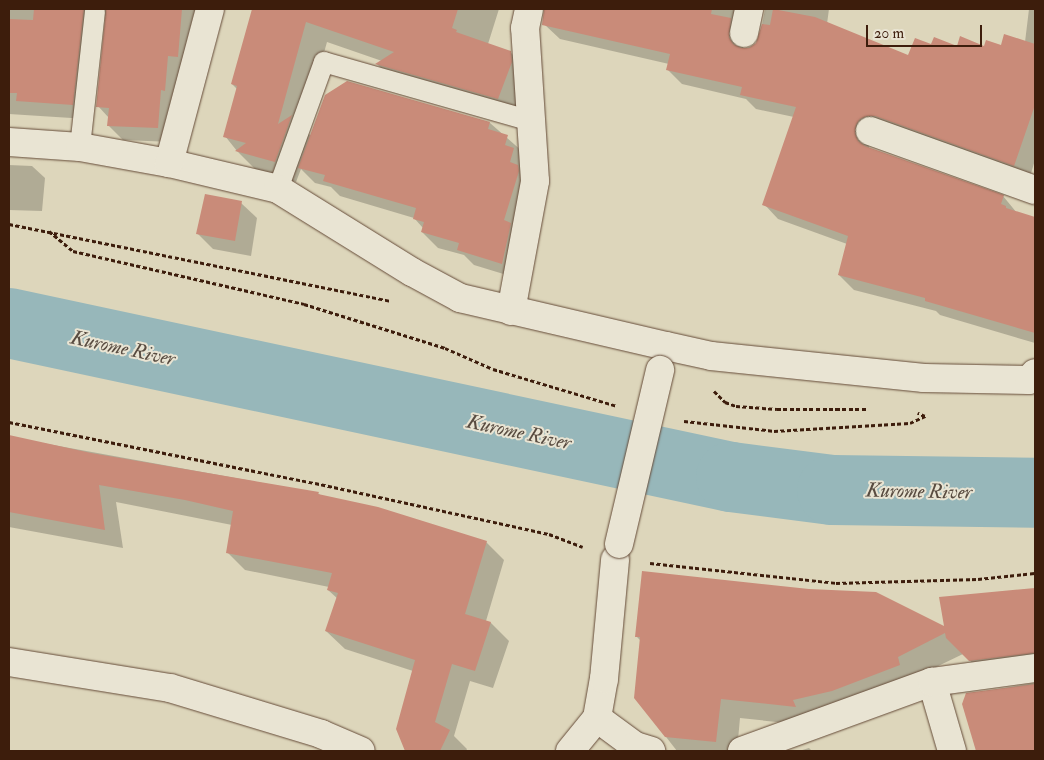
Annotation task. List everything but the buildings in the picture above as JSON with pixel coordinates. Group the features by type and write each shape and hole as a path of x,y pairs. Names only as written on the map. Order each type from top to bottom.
{"street":[{"path":"169,163 210,9"},
{"path":"511,311 535,181 526,28 529,9"},
{"path":"870,131 1035,190"},
{"path":"9,142 80,147 169,163 278,189 412,272 460,298 511,311 663,358 710,356 924,378 1029,380 1035,373"},
{"path":"570,751 596,718 604,679 617,552 663,358"},
{"path":"9,662 170,688 321,734 361,751"},
{"path":"742,751 932,682 1035,668"},
{"path":"932,682 952,751"},
{"path":"596,718 635,746 652,751"}],"lane":[{"path":"80,147 95,12"},
{"path":"278,189 324,62 531,121"}],"path":[{"path":"9,224 397,302"},
{"path":"49,232 73,251 304,304 445,348 493,370 623,408"},
{"path":"710,356 709,372 712,389 725,402 736,406 778,409 872,409"},
{"path":"682,421 774,431 910,423 925,416 910,409"},
{"path":"9,422 549,534 617,552 836,583 978,579 1035,573"}],"waterway":[{"name":"Kurome River","path":"9,323 731,477 832,490 1035,493"}]}
